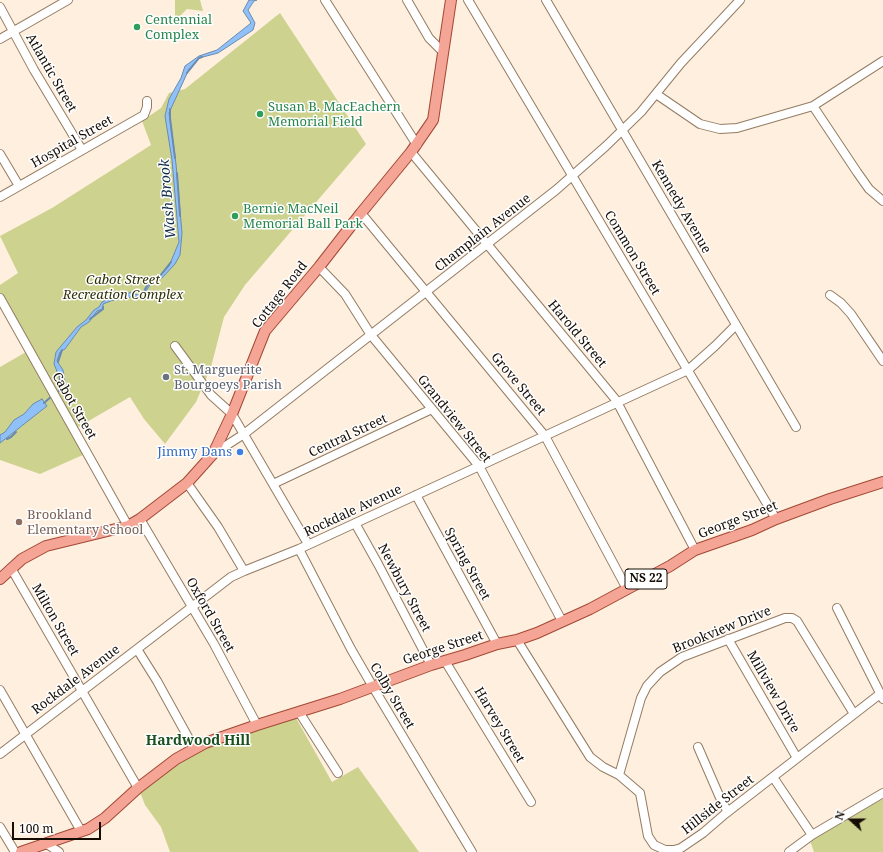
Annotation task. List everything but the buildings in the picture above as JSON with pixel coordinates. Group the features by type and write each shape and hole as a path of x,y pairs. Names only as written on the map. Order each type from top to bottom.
{"main road":[{"name":"Cottage Road","path":"0,579 22,559 46,546 128,526 140,520 188,483 212,454 232,414 265,331 319,267 414,149 433,120 442,51 451,0"},
{"name":"George Street","path":"21,852 88,829 106,818 138,788 176,759 204,743 331,702 431,665 497,644 517,640 550,628 627,590 695,550 752,530 776,519 830,499 883,482"}],"street":[{"path":"0,39 68,0"},
{"name":"Harold Street","path":"324,0 414,149 488,245 618,402 695,550"},
{"path":"407,0 430,38 442,51"},
{"name":"Common Street","path":"468,0 776,519"},
{"name":"Kennedy Avenue","path":"546,0 796,427"},
{"name":"Champlain Avenue","path":"212,454 244,434 488,245 572,176 641,112 681,63 740,0"},
{"name":"Atlantic Street","path":"0,7 34,70 82,150"},
{"path":"656,94 697,123 720,130 737,128 813,106 883,61"},
{"name":"Hospital Street","path":"0,197 144,115 147,107 147,101"},
{"path":"813,106 869,189 883,202"},
{"path":"0,154 19,186"},
{"name":"Grove Street","path":"361,213 546,436 627,590"},
{"name":"Grandview Street","path":"319,267 337,284 350,301 371,335 479,466 562,621"},
{"path":"830,295 847,309 883,361"},
{"name":"Cabot Street","path":"0,298 3,307 128,526"},
{"name":"Rockdale Avenue","path":"0,754 231,577 299,549 688,370 736,325"},
{"path":"175,346 211,395 232,414 308,544"},
{"name":"Central Street","path":"273,484 432,409"},
{"path":"188,483 244,571"},
{"name":"Spring Street","path":"416,495 497,644"},
{"name":"Oxford Street","path":"140,520 193,606 257,725"},
{"name":"Newbury Street","path":"355,523 431,665"},
{"name":"Colby Street","path":"299,549 351,649 472,852"},
{"name":"Milton Street","path":"12,568 138,788"},
{"path":"837,608 882,696"},
{"name":"Brookview Drive","path":"619,775 637,708 644,692 652,680 679,659 782,619 790,617 794,618 854,714"},
{"name":"Millview Drive","path":"728,639 798,758"},
{"name":"Hillside Street","path":"517,640 588,754 600,765 619,775 640,793 648,836 653,844 662,850 670,851 681,848 703,833 854,714 882,696"},
{"path":"137,649 157,681 194,748"},
{"name":"Harvey Street","path":"445,661 531,802"},
{"path":"0,690 81,832"},
{"path":"299,712 338,774"},
{"path":"698,747 721,800 728,812"},
{"path":"773,777 812,835"},
{"path":"789,852 812,835 883,793"},
{"path":"0,827 15,852"},
{"path":"47,844 59,852"}],"green space":[{"path":"175,0 200,0 203,11 187,9 175,21"},
{"name":"Cabot Street Recreation Complex","path":"280,13 366,144 245,285 224,317 211,367 196,402 165,444 144,419 130,397 73,430 85,454 40,474 0,460 0,367 26,352 0,305 0,285 18,273 0,236 52,208 151,145 142,121 161,108 169,93 185,89"},
{"path":"296,718 332,782 358,767 419,852 170,852 161,827 145,805 140,792 184,758 196,751"},
{"path":"883,799 883,852 814,852 808,835"}],"water":[{"path":"249,0 257,0 254,1 248,10 255,23 253,30 218,53 199,58 189,69 169,113 176,164 182,233 180,255 175,264 162,278 151,283 145,293 138,297 132,296 126,299 121,297 103,304 103,309 97,311 89,322 81,327 65,349 60,352 57,361 63,370 65,383 60,379 54,364 56,352 77,327 99,307 102,302 119,294 125,295 131,292 137,295 144,292 149,282 160,276 169,266 179,242 172,160 165,116 169,99 181,78 185,66 199,56 217,50 251,23 243,11"},
{"path":"42,399 47,406 0,443 0,435 5,432 14,420 24,414 33,404"}],"waterway":[{"name":"Wash Brook","path":"187,73 199,58 202,57"},
{"name":"Wash Brook","path":"170,109 175,158"},
{"name":"Wash Brook","path":"177,173 180,216"},
{"name":"Wash Brook","path":"142,295 149,282 160,276 171,262"},
{"name":"Wash Brook","path":"111,300 124,297"},
{"name":"Wash Brook","path":"90,319 103,309 103,307"},
{"name":"Wash Brook","path":"58,362 62,350"},
{"name":"Wash Brook","path":"56,393 59,391 60,376"},
{"name":"Wash Brook","path":"44,403 53,395"},
{"name":"Wash Brook","path":"7,439 16,432"}],"place":[{"name":"Centennial Complex","path":"137,27"},
{"name":"Susan B. MacEachern Memorial Field","path":"260,114"},
{"name":"Bernie MacNeil Memorial Ball Park","path":"235,216"},
{"name":"St. Marguerite Bourgoeys Parish","path":"166,377"},
{"name":"Jimmy Dans","path":"240,452"},
{"name":"Brookland Elementary School","path":"19,522"}],"district":[{"name":"Hardwood Hill","path":"198,741"}]}
